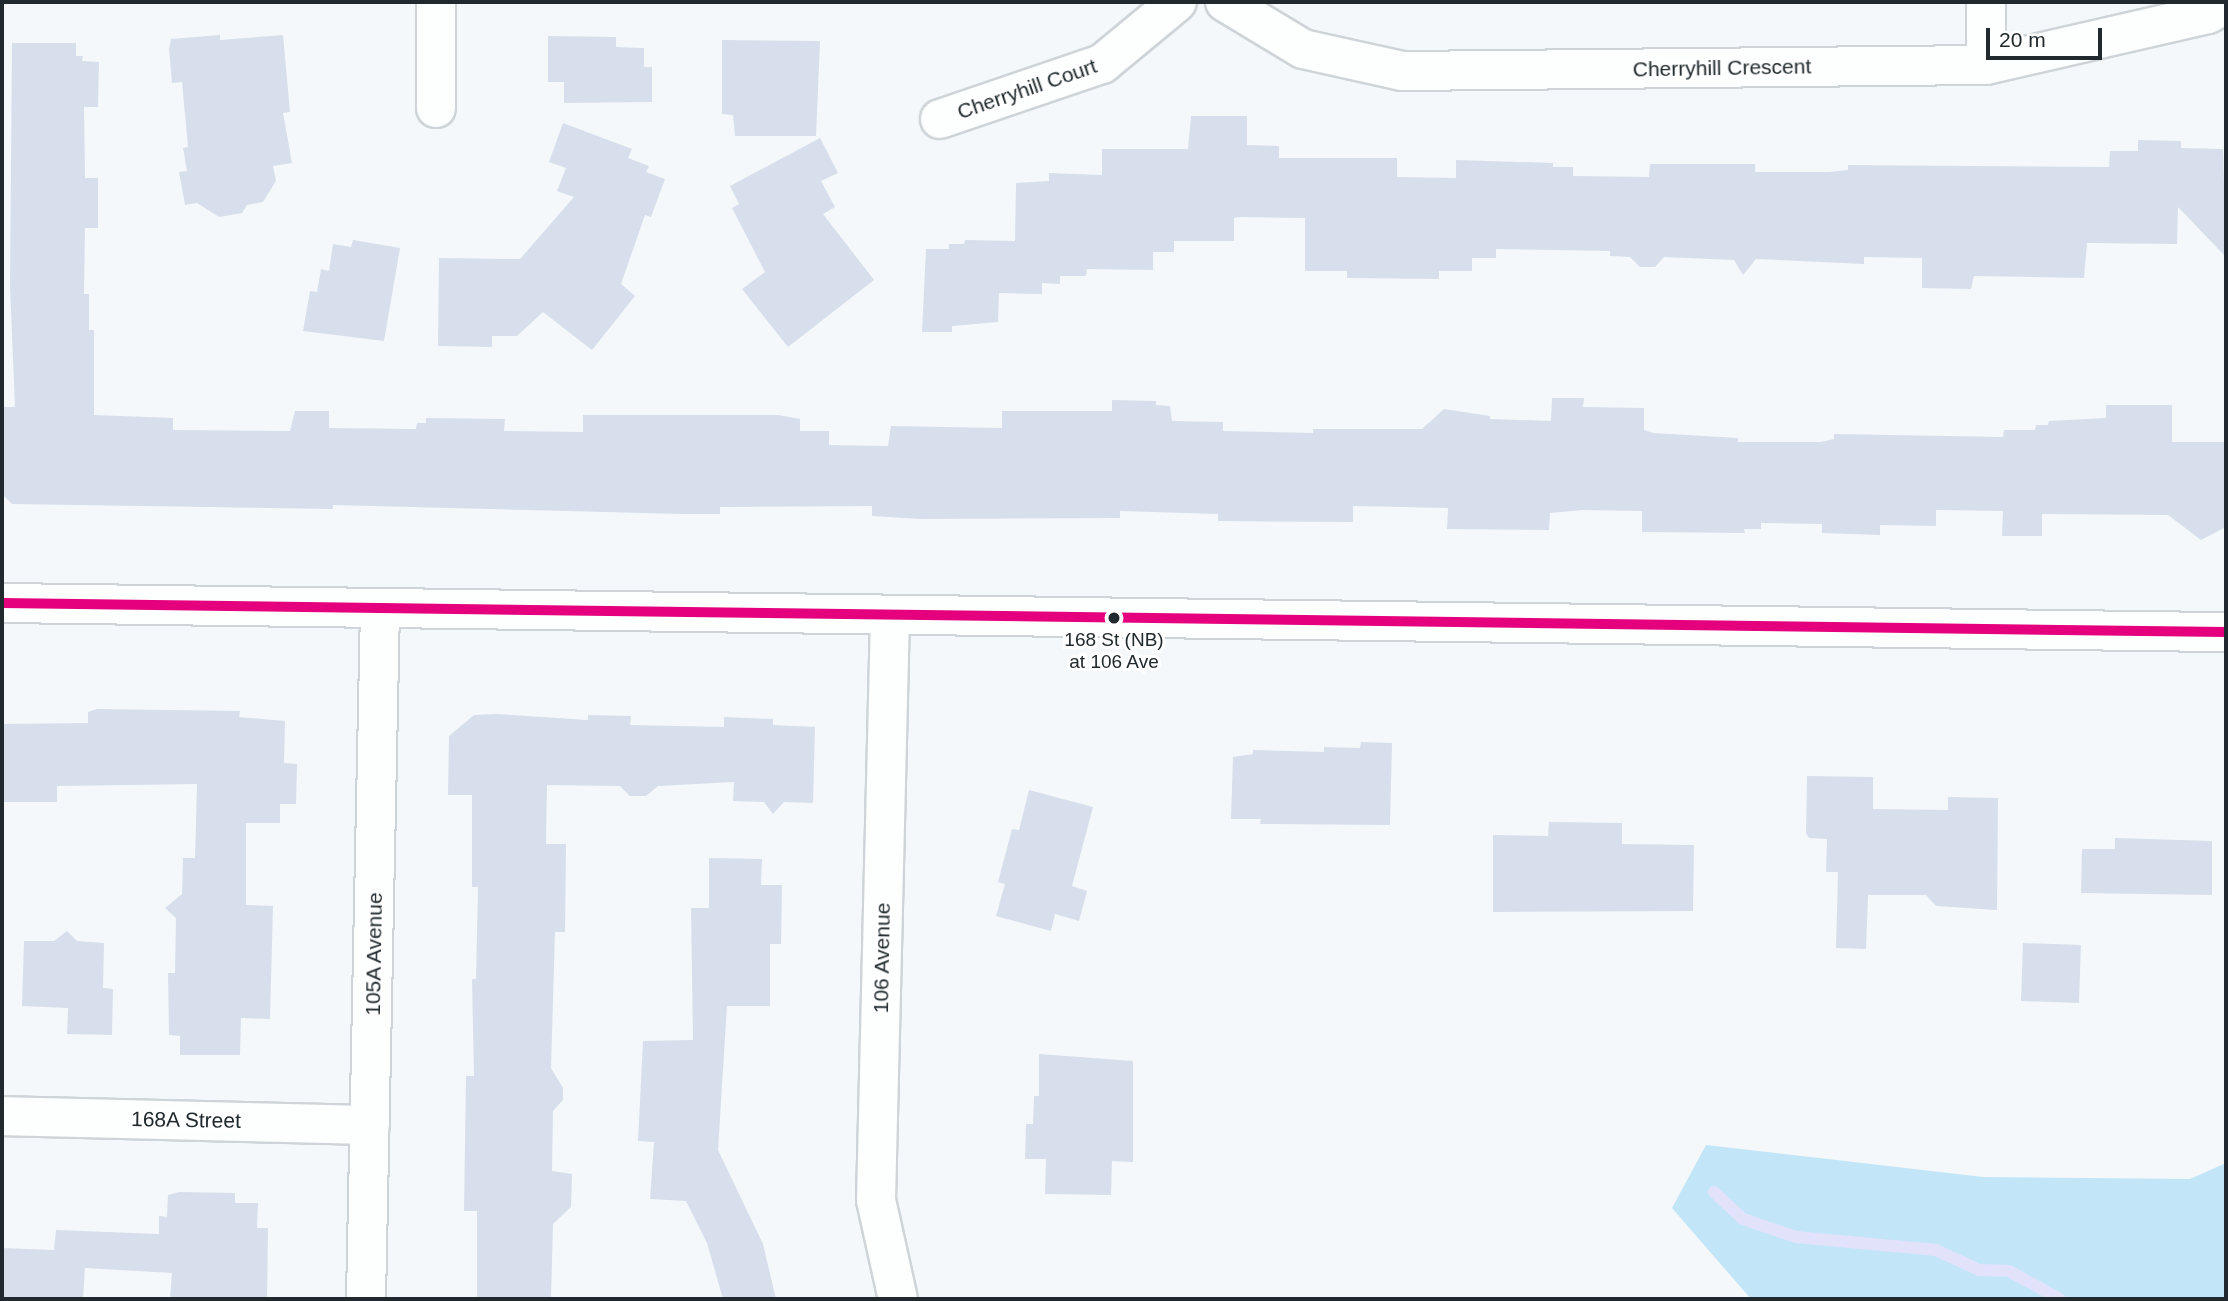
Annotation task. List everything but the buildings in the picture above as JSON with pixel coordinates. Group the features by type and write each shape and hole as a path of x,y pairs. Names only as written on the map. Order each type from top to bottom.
{"street":[{"path":"436,2 436,108"},
{"name":"Cherryhill Court","path":"940,119 1102,64 1177,2"},
{"name":"Cherryhill Crescent","path":"1225,2 1303,49 1402,71 1986,65 2208,14 2226,4"},
{"path":"1986,2 1986,65"},
{"path":"2,603 2226,632"},
{"name":"105A Avenue","path":"366,1299 380,608"},
{"name":"106 Avenue","path":"890,615 876,1200 898,1299"},
{"name":"168A Street","path":"2,1116 370,1125"}],"shaded area":[{"path":"1706,1145 1983,1177 2190,1179 2226,1163 2226,1299 1751,1299 1672,1208"}],"waterway":[{"path":"1714,1192 1743,1219 1796,1237 1936,1250 1979,1270 2009,1271 2060,1299"}],"transit line":[{"path":"2,603 2226,632"}],"place":[{"name":"168 St (NB) at 106 Ave","path":"1114,618"}]}
